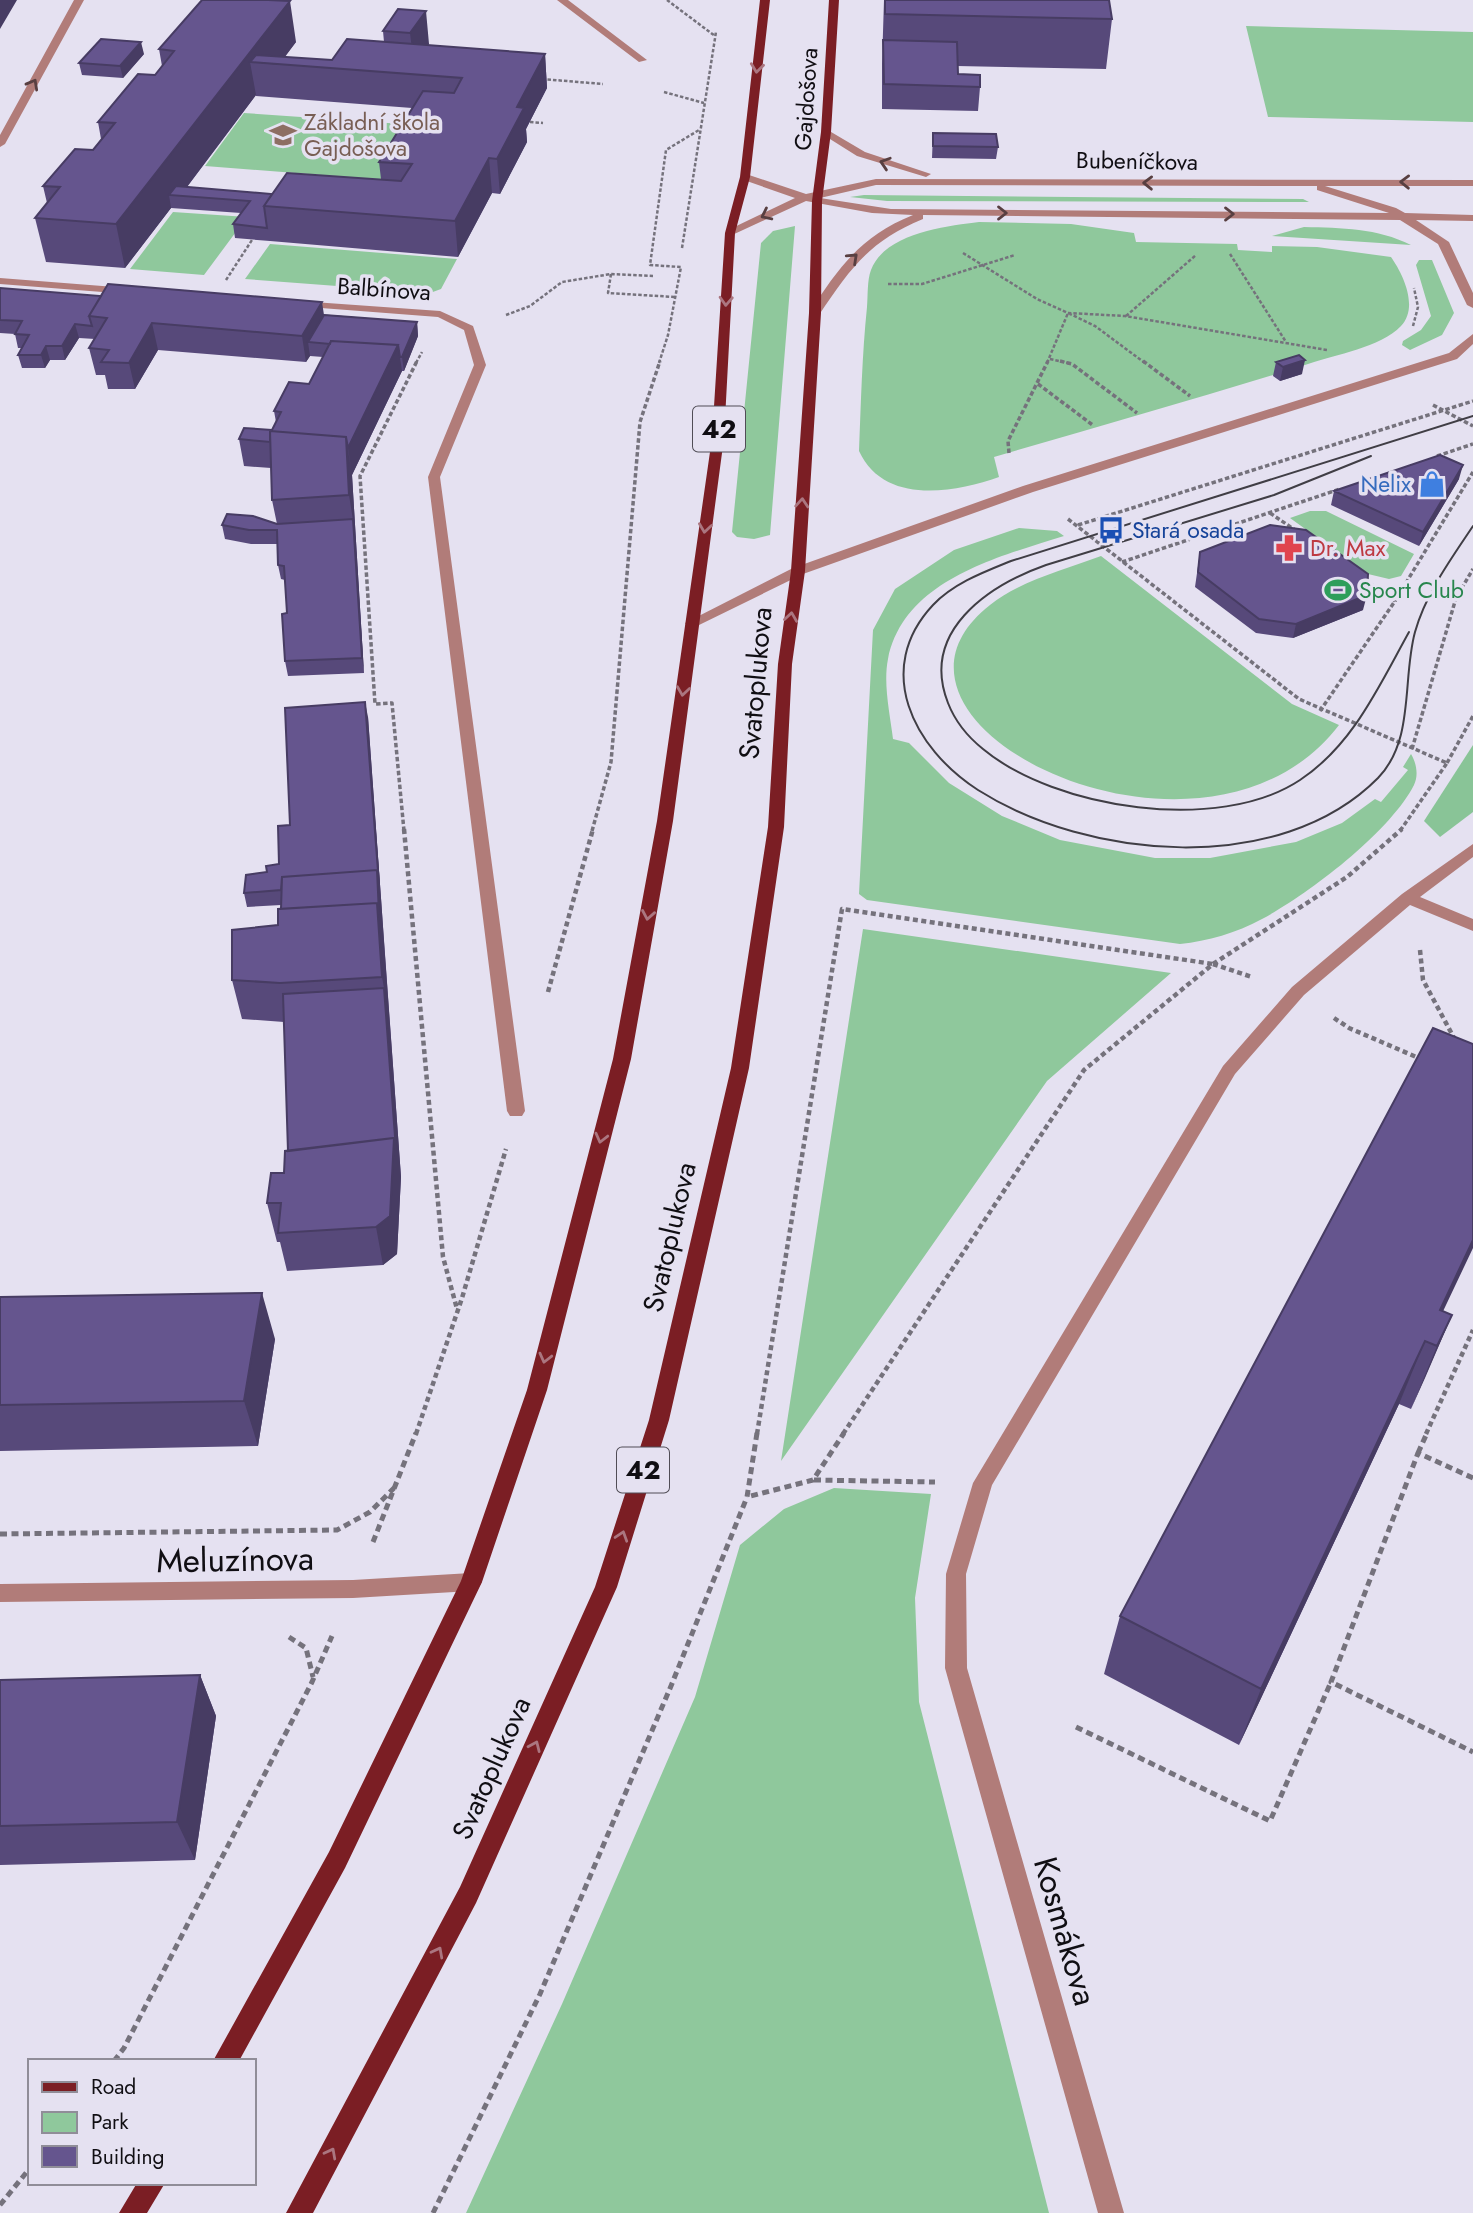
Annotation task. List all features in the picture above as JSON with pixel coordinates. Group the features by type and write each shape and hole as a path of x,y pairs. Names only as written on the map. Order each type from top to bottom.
{"main road":[{"name":"Gajdošova","path":"744,177 765,0"},
{"name":"Gajdošova","path":"818,197 826,132 834,0"},
{"name":"42","path":"226,2059 337,1860 471,1582 537,1390 622,1059 665,821 718,438 730,233 744,177"},
{"name":"Svatoplukova","path":"299,2213 474,1883 606,1587 659,1420 740,1068 776,827 785,664 798,571 815,313 818,197"},
{"path":"132,2213 151,2185"}],"street":[{"path":"0,144 79,0"},
{"path":"562,0 642,60"},
{"path":"826,132 839,143 865,156 950,180"},
{"name":"Bubeníčkova","path":"744,177 803,198 818,197 876,181 1473,183"},
{"path":"1290,181 1363,199 1407,217 1443,242 1473,304"},
{"name":"Bubeníčkova","path":"818,197 844,208 933,212 1472,217"},
{"path":"730,233 803,198"},
{"path":"815,313 846,264 878,235 933,212"},
{"path":"1443,242 1472,217"},
{"path":"0,281 139,292"},
{"name":"Balbínova","path":"292,303 440,314 469,328 480,365 434,477 516,1111"},
{"path":"692,623 798,571 1028,489 1453,356 1473,338"},
{"path":"984,1483 1230,1070 1298,992 1408,898 1473,849"},
{"path":"1408,898 1473,925"},
{"name":"Kosmákova","path":"984,1483 956,1574 956,1668 1111,2213"},
{"name":"Meluzínova","path":"0,1594 353,1589 471,1582"}],"path":[{"path":"667,0 715,36"},
{"path":"682,247 717,24"},
{"path":"538,79 551,80"},
{"path":"530,122 543,123"},
{"path":"545,1004 611,762 640,422 668,335 681,267 650,265 666,150 699,130"},
{"path":"226,281 252,240"},
{"path":"1222,246 1230,254 1286,342"},
{"path":"1068,313 1125,316 1196,255"},
{"path":"967,256 1037,299 1095,326 1196,400"},
{"path":"880,284 922,284 984,265"},
{"path":"611,274 608,293 675,297"},
{"path":"507,314 530,306 562,282 611,274 653,276"},
{"path":"1068,313 1050,359 1008,441 1010,467 1028,489 1054,511 1079,525 1121,562 1299,699 1320,711 1447,763"},
{"path":"427,342 360,475 375,704 392,703 443,1257 457,1310"},
{"path":"1050,359 1072,364 1142,417"},
{"path":"1038,384 1098,430"},
{"path":"1079,525 1473,401"},
{"path":"1435,457 1473,444"},
{"path":"1320,711 1395,601 1473,472"},
{"path":"1121,562 1346,487"},
{"path":"1269,513 1304,537"},
{"path":"1412,749 1456,598 1473,569"},
{"path":"1361,577 1395,601"},
{"path":"813,1480 1084,1070 1213,964 1347,877 1403,828 1447,763 1473,716"},
{"path":"433,2213 540,1994 671,1686 747,1497 842,909 1213,964"},
{"path":"1419,945 1423,980 1456,1042"},
{"path":"1298,992 1349,1028 1423,1060"},
{"path":"116,2059 124,2048 313,1678 398,1483 482,1238 516,1111"},
{"path":"1076,1727 1270,1821 1331,1682 1418,1453 1473,1330"},
{"path":"1418,1453 1473,1478"},
{"path":"747,1497 813,1480 984,1483"},
{"path":"0,1534 337,1530 370,1512 398,1483"},
{"path":"281,1633 306,1648 313,1678"},
{"path":"1331,1682 1473,1752"},
{"path":"0,2206 28,2171"}],"green space":[{"path":"1246,26 1473,32 1473,122 1268,117"},
{"path":"244,113 417,125 385,180 205,166"},
{"path":"850,197 1303,199 1309,202 887,201"},
{"path":"173,212 247,217 204,275 130,269"},
{"path":"979,222 1071,224 1134,233 1136,242 1237,244 1238,250 1272,252 1272,246 1317,247 1391,257 1404,281 1409,310 1401,326 1392,334 1357,350 994,457 999,477 941,490 902,487 885,480 870,468 859,451 868,283 871,270 878,257 903,240 934,229"},
{"path":"795,226 770,535 754,539 737,537 732,532 761,243 773,231"},
{"path":"1304,227 1372,232 1411,245 1272,236"},
{"path":"270,244 457,259 441,289 430,293 245,279"},
{"path":"1419,260 1432,260 1454,313 1442,335 1410,350 1402,345 1403,341 1421,330 1431,316 1416,265"},
{"path":"1310,511 1326,511 1414,554 1401,576 1389,579 1368,574 1290,518"},
{"path":"1019,528 1057,531 1064,536 984,563 933,591 913,609 897,632 888,659 887,689 893,739 909,743 949,783 1002,816 1060,840 1155,858 1210,858 1296,842 1342,823 1375,799 1381,802 1408,770 1403,767 1411,754 1416,777 1403,803 1347,860 1302,894 1252,924 1201,941 1180,944 867,900 859,894 873,630 895,589 954,550"},
{"path":"1101,556 1292,704 1339,725 1279,775 1207,797 1130,796 1057,776 998,742 962,699 956,652 990,605 1002,596 1044,576"},
{"path":"1473,745 1473,812 1440,837 1424,821"},
{"path":"863,929 1171,973 1047,1081 781,1461"},
{"path":"834,1488 931,1494 915,1598 919,1702 1049,2213 466,2213 562,2004 695,1697 740,1545 784,1509"}],"building":[{"path":"202,0 290,1 116,224 35,218 60,187 43,186 75,149 93,150 115,123 98,122 138,74 155,75 174,51 159,49"},
{"path":"885,0 1109,0 1112,19 885,14"},
{"path":"398,9 426,11 410,33 383,31"},
{"path":"101,39 141,42 120,66 79,63"},
{"path":"347,39 545,54 517,107 524,108 497,159 489,158 455,221 264,206 287,173 401,181 412,164 379,162 423,91 454,93 462,78 250,62 256,55 332,60"},
{"path":"883,40 957,42 958,74 980,75 980,87 884,84"},
{"path":"933,133 996,134 998,147 933,146"},
{"path":"176,186 272,194 264,206 267,228 233,224 250,201 169,195"},
{"path":"108,284 322,302 302,336 152,323 129,363 101,362 109,350 89,348 107,318 89,316"},
{"path":"0,288 101,296 89,316 92,326 75,324 62,346 46,346 41,355 18,355 29,335 15,334 22,321 0,320"},
{"path":"324,315 417,322 400,357 398,345 308,342"},
{"path":"331,341 398,345 348,448 346,437 270,431 270,442 239,439 244,428 272,430 281,412 274,411 289,382 309,384"},
{"path":"1299,355 1305,360 1283,367 1276,362"},
{"path":"270,431 346,437 349,495 272,500"},
{"path":"1440,455 1463,465 1423,532 1334,491"},
{"path":"227,514 253,516 277,524 353,519 362,658 285,661 282,614 287,613 284,566 278,565 277,530 249,530 222,525"},
{"path":"1270,525 1306,530 1368,574 1367,595 1296,624 1259,619 1198,572 1200,552"},
{"path":"365,702 379,884 377,870 282,877 281,890 244,893 246,875 267,872 266,866 279,864 278,826 290,825 285,708"},
{"path":"377,870 379,914 377,903 281,909 282,877"},
{"path":"377,903 382,977 280,983 232,980 232,930 278,925 278,909"},
{"path":"384,988 396,1150 394,1138 288,1151 283,994"},
{"path":"1433,1028 1473,1044 1473,1240 1440,1310 1452,1315 1437,1346 1425,1341 1261,1689 1120,1616"},
{"path":"394,1138 390,1216 376,1227 278,1233 281,1203 267,1203 271,1173 284,1173 285,1151"},
{"path":"262,1293 244,1401 0,1405 0,1297"},
{"path":"200,1675 177,1822 0,1826 0,1680"}],"tram line":[{"path":"1473,416 1011,561 970,579 941,597 915,630 906,655 904,681 909,706 919,730 955,773 978,790 1023,814 1073,832 1127,843 1182,847 1237,844 1290,831 1337,810 1378,778 1390,763 1403,727 1415,632 1440,577 1473,526"},
{"path":"1371,456 1274,495 1046,565 1002,585 964,615 951,634 943,654 942,678 948,703 962,728 983,749 1014,770 1052,787 1094,799 1138,807 1183,810 1226,806 1266,797 1300,780 1319,766 1350,732 1363,713 1409,632"}],"place":[{"name":"Základní škola Gajdošova","path":"283,135"},
{"name":"Nelix","path":"1432,484"},
{"name":"Stará osada","path":"1111,530"},
{"name":"Dr. Max","path":"1289,548"},
{"name":"Sport Club","path":"1338,590"}]}
